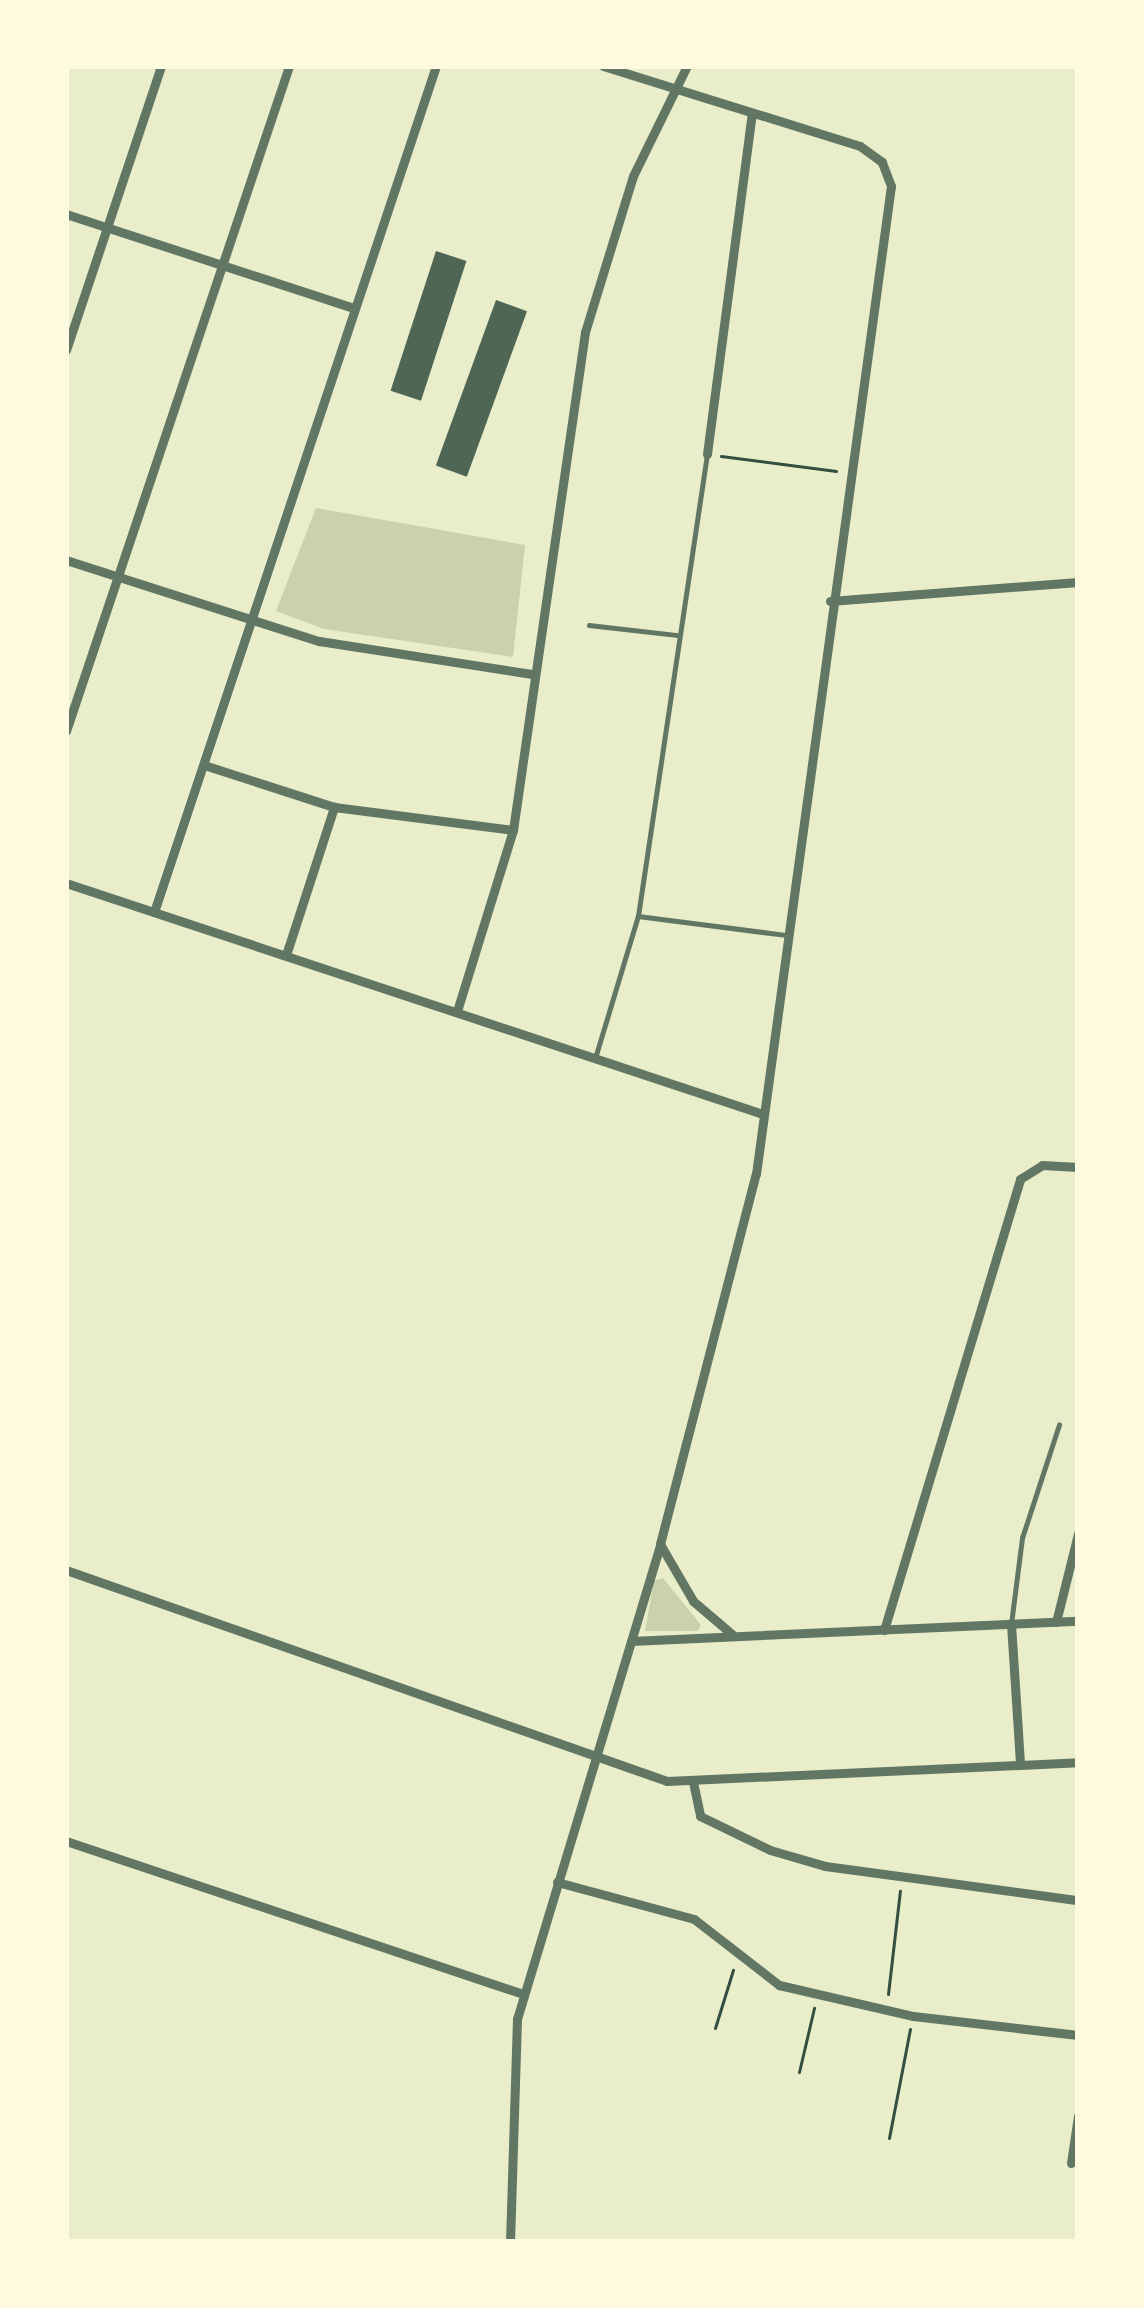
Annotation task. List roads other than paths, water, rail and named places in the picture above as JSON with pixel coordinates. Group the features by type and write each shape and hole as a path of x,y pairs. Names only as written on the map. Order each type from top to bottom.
{"street":[{"path":"66,350 161,66"},
{"path":"66,730 289,66"},
{"path":"154,912 436,66"},
{"path":"510,2242 513,2062 524,1994 631,1642 745,1229 890,187 882,162 860,146 603,66"},
{"path":"457,1011 513,830 585,332 633,176 687,66"},
{"path":"707,454 752,113"},
{"path":"66,214 354,308"},
{"path":"66,560 319,641 532,674"},
{"path":"830,602 1078,582"},
{"path":"204,765 334,807 513,830"},
{"path":"286,955 334,807"},
{"path":"66,883 764,1114"},
{"path":"884,1630 1024,1170 1078,1167"},
{"path":"1056,1622 1078,1534"},
{"path":"659,1544 706,1617 737,1637"},
{"path":"66,1570 595,1754 692,1782 1078,1762"},
{"path":"631,1642 1078,1621"},
{"path":"1011,1624 1020,1765"},
{"path":"692,1782 695,1810 710,1824 788,1856 902,1877 1078,1900"},
{"path":"66,1841 524,1994"},
{"path":"556,1882 694,1919 756,1974 812,1995 913,2016 1078,2035"},
{"path":"1071,2163 1078,2116"}],"lane":[{"path":"596,1057 638,916 707,454"},
{"path":"589,626 677,635"},
{"path":"638,916 787,935"},
{"path":"1011,1624 1022,1538 1059,1425"}]}
